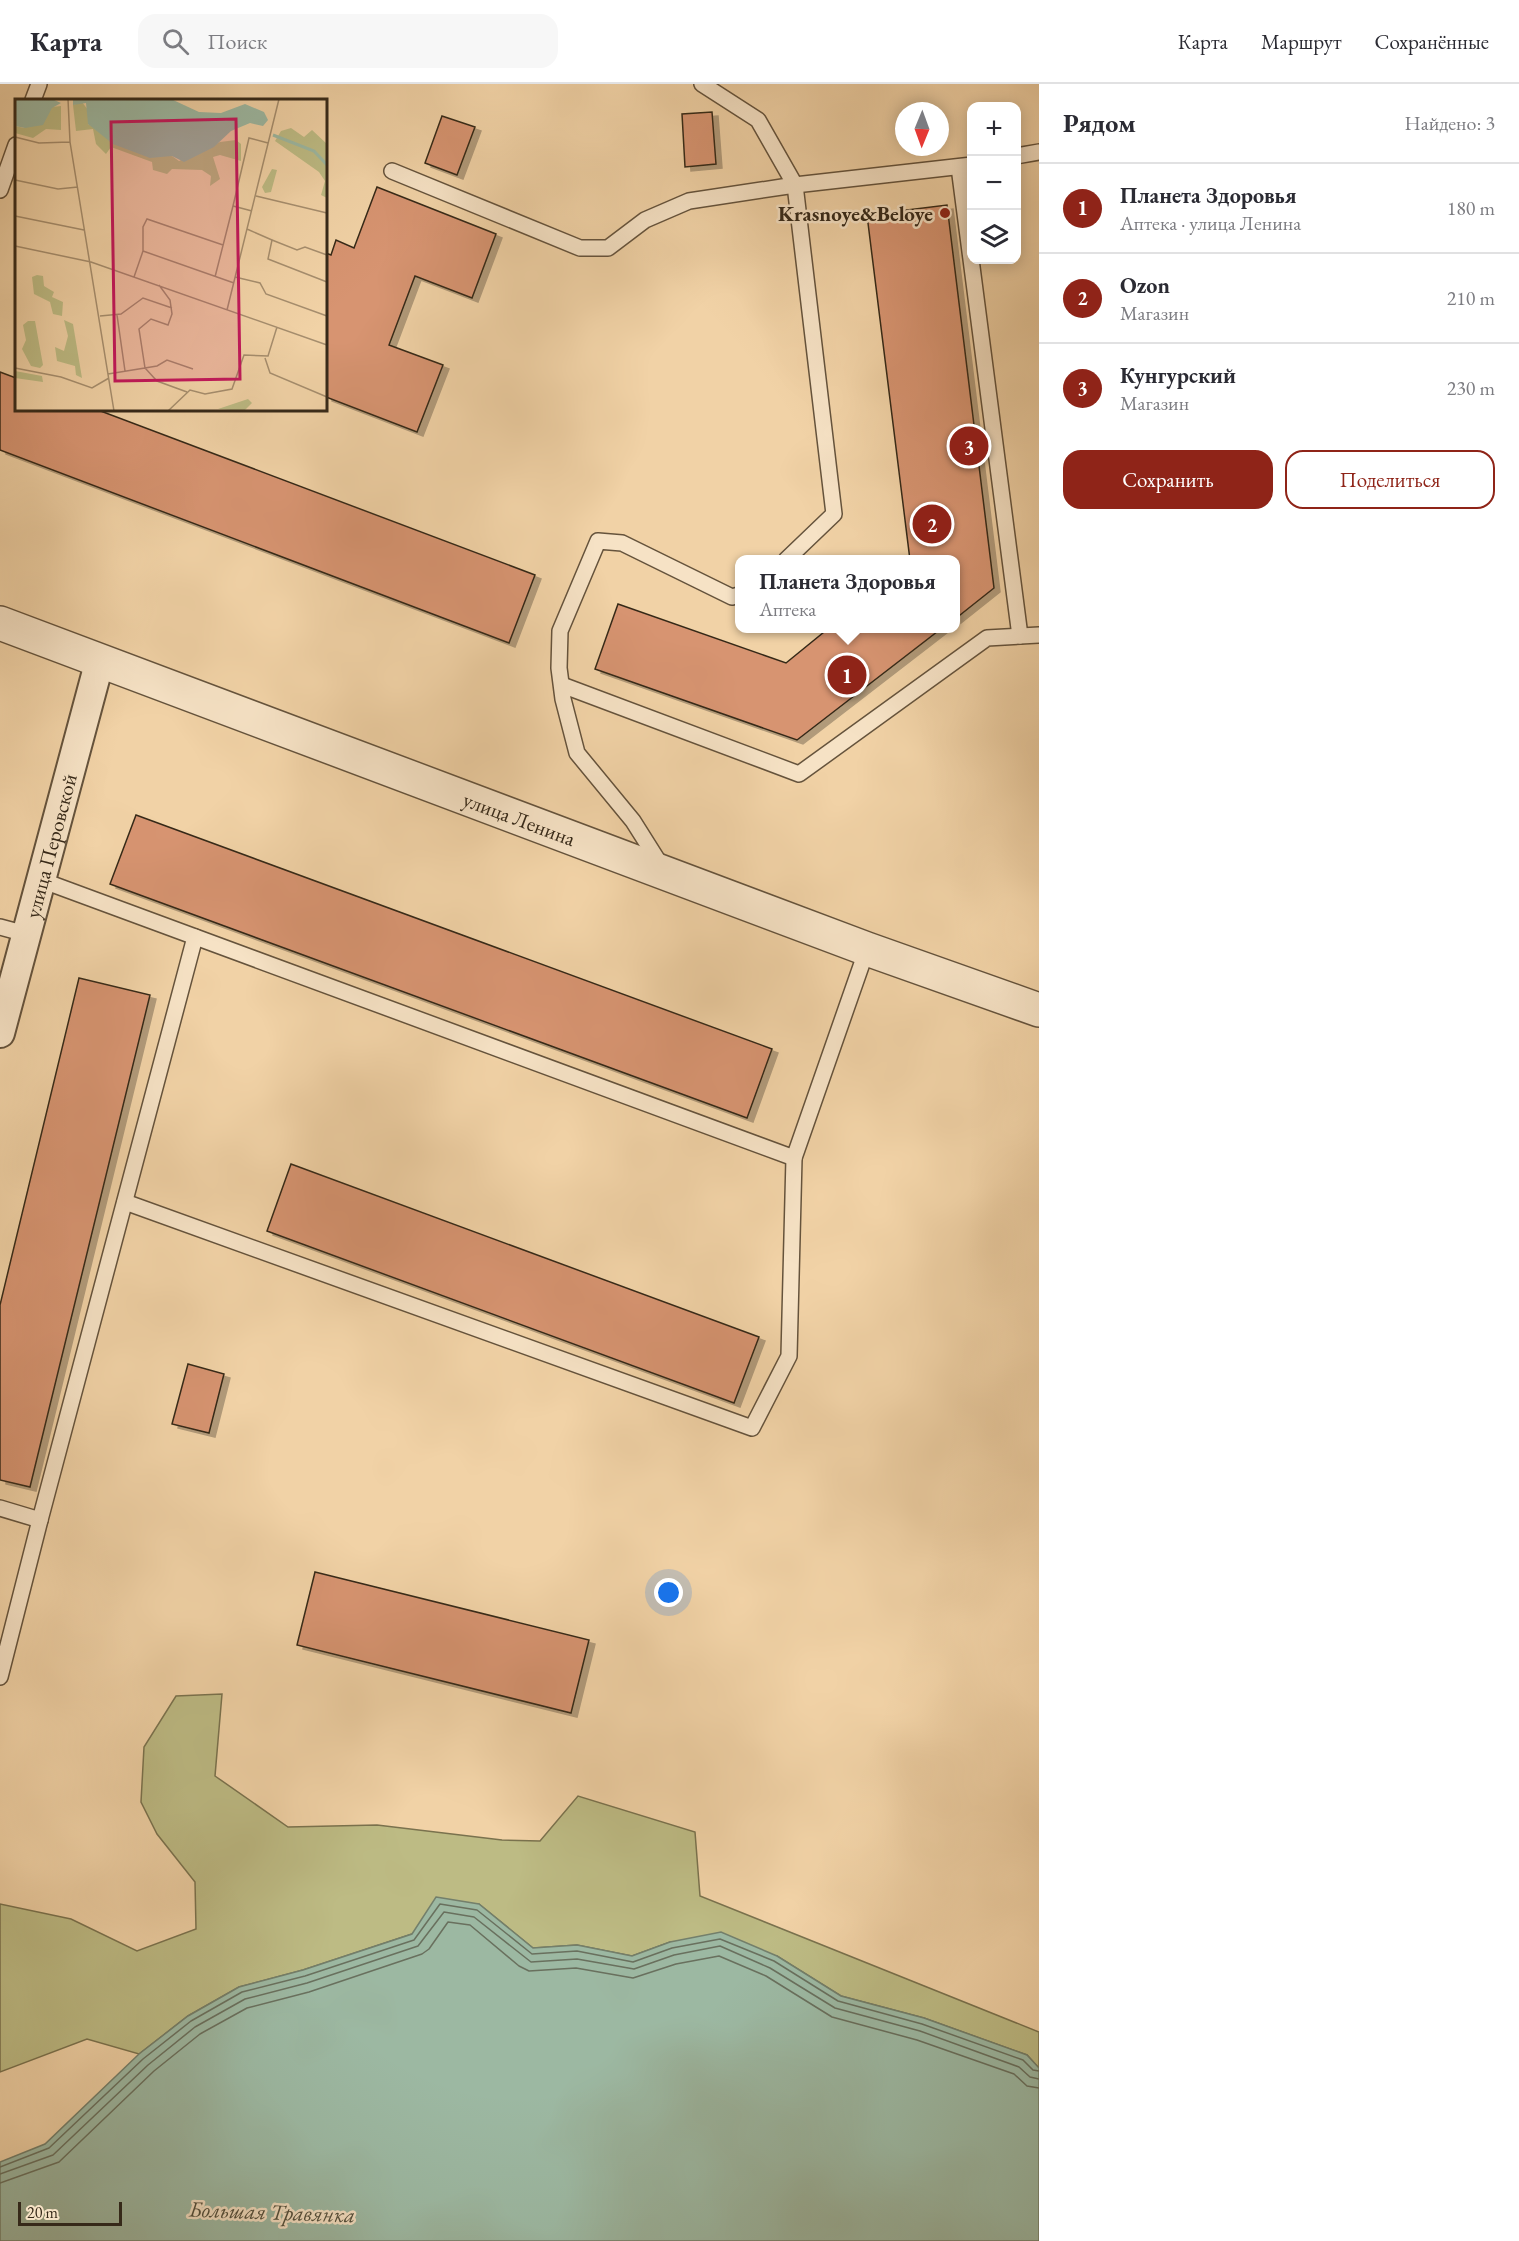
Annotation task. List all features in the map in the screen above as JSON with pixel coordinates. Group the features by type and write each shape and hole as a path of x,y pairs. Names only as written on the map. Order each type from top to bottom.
{"street":[{"name":"улица Ленина","path":"0,623 867,949 1039,1010"},
{"name":"улица Перовской","path":"0,1033 13,931 41,880 100,660"}],"lane":[{"path":"33,99 39,84"},
{"path":"702,84 758,120 795,185 834,514 791,555"},
{"path":"0,190 15,148"},
{"path":"1021,155 1039,152"},
{"path":"392,171 580,248 608,249 645,220 689,201 795,185 965,166 1020,636"},
{"path":"665,873 633,821 577,753 562,685 560,631 598,541 622,543 732,597 735,596"},
{"path":"562,685 799,774 987,638 1039,635"},
{"path":"41,880 794,1158"},
{"path":"0,1677 195,937"},
{"path":"125,1202 752,1428 789,1356 794,1158 867,949"},
{"path":"0,1508 40,1520"}],"shaded area":[{"path":"222,1694 215,1776 288,1827 377,1825 502,1840 540,1841 578,1796 695,1832 700,1896 1039,2032 1039,2068 1027,2055 924,2018 841,1996 777,1956 670,1942 632,1956 577,1945 533,1948 479,1904 412,1934 303,1970 239,1987 188,2016 139,2054 87,2039 0,2072 0,1904 71,1919 137,1951 196,1929 195,1882 157,1834 141,1802 144,1747 176,1696"}],"water":[{"name":"Большая Травянка","path":"436,1897 479,1904 533,1948 577,1945 632,1956 670,1942 721,1932 777,1956 841,1996 924,2018 1027,2055 1039,2068 1039,2241 0,2241 0,2162 45,2144 139,2054 188,2016 239,1987 303,1970 412,1934"}],"building":[{"path":"712,112 716,164 685,167 682,114"},
{"path":"442,116 475,127 457,175 425,163"},
{"path":"377,187 496,234 472,298 415,276 389,345 443,365 417,432 327,397 327,253 331,255 336,240 354,248"},
{"path":"947,205 994,588 960,615 960,555 909,555 867,215"},
{"path":"0,372 15,378 15,411 101,411 535,575 509,643 0,450"},
{"path":"618,604 786,663 823,633 936,633 797,740 595,669"},
{"path":"136,815 772,1049 747,1118 110,884"},
{"path":"79,978 150,995 30,1487 0,1480 0,1305"},
{"path":"291,1164 759,1337 734,1403 267,1231"},
{"path":"188,1364 224,1374 209,1433 172,1424"},
{"path":"315,1572 589,1640 571,1713 297,1645"}],"place":[{"name":"Krasnoye&Beloye","path":"945,213"},
{"name":"Кунгурский","path":"969,446"},
{"name":"Ozon","path":"932,524"},
{"name":"Планета Здоровья","path":"847,675"}]}
